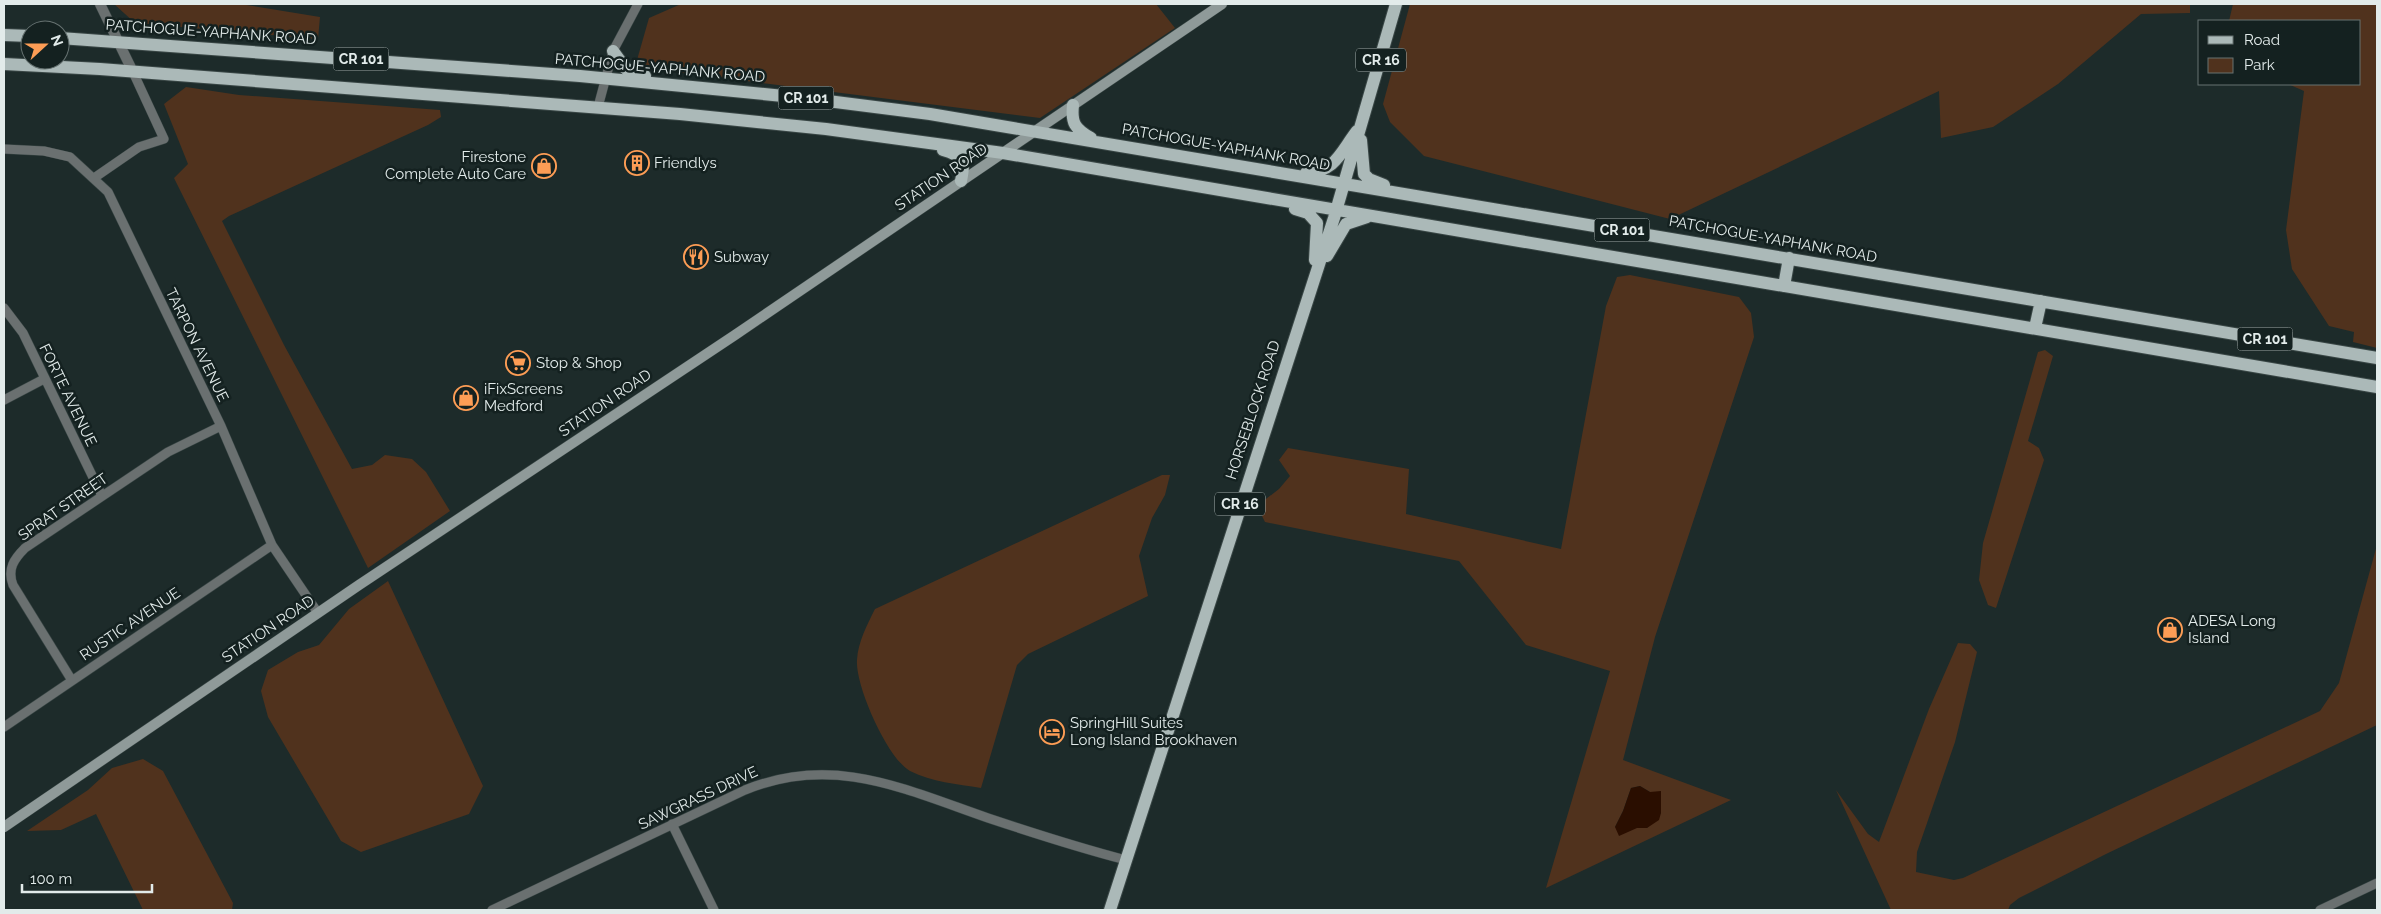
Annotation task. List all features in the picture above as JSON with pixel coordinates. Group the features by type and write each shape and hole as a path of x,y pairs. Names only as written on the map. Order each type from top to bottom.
{"main road":[{"name":"STATION ROAD","path":"4,827 318,613 1222,4"},
{"name":"HORSEBLOCK ROAD","path":"1110,910 1336,210 1396,4"},
{"path":"4,35 20,36"},
{"name":"PATCHOGUE-YAPHANK ROAD","path":"70,39 604,78 866,105 1035,131 2377,358"},
{"path":"613,51 630,72 681,85"},
{"name":"CR 101","path":"4,64 598,107 872,135 1003,153 2377,387"},
{"path":"1073,105 1072,119 1076,128 1098,142"},
{"path":"1290,174 1320,172 1327,168 1362,126"},
{"path":"1362,126 1362,169 1366,177 1412,195"},
{"path":"907,140 959,156 964,165 961,181"},
{"path":"1264,198 1308,213 1315,219 1318,228 1312,283"},
{"path":"1312,283 1346,224 1353,220 1372,216"},
{"path":"1784,286 1789,258"},
{"path":"2035,328 2041,300"}],"street":[{"path":"94,178 139,147 164,140 100,4"},
{"path":"598,107 604,78 613,51 638,4"},
{"name":"TARPON AVENUE","path":"4,149 44,151 70,157 108,192 221,426 272,545 318,613"},
{"name":"FORTE AVENUE","path":"4,308 23,333 102,496"},
{"path":"4,400 44,379"},
{"name":"SPRAT STREET","path":"71,679 13,585 10,577 11,566 25,548 168,452 221,426"},
{"name":"RUSTIC AVENUE","path":"4,727 71,679 272,545"},
{"name":"SAWGRASS DRIVE","path":"492,910 745,790 774,779 811,774 838,774 865,778 1126,860"},
{"path":"672,824 714,910"},
{"path":"2320,910 2377,883"}],"green space":[{"path":"114,4 240,4 320,17 318,39 135,23"},
{"path":"681,4 1156,4 1175,28 1040,118 635,67 649,18"},
{"path":"1410,4 2190,4 2190,13 2141,14 2058,84 1993,127 1941,138 1939,91 1670,219 1424,156 1390,122 1383,104"},
{"path":"2233,4 2377,4 2377,348 2353,342 2354,332 2329,326 2292,269 2286,230 2304,91 2290,85 2361,85 2361,20 2229,20"},
{"path":"186,87 239,95 440,110 441,117 428,125 229,216 222,221 284,345 352,469 372,465 385,455 412,459 426,472 450,511 368,568 174,178 188,164 164,104"},
{"path":"1630,275 1739,297 1751,313 1754,337 1655,637 1623,760 1731,800 1546,888 1610,671 1526,645 1459,561 1265,522 1261,514 1262,502 1279,489 1290,476 1279,460 1288,448 1409,469 1406,514 1561,549 1606,306 1617,277","holes":["1640,786 1660,798 1661,813 1647,828 1615,827 1631,788"]},
{"path":"2045,350 2053,356 2028,441 2039,448 2044,460 1996,608 1988,605 1979,580 1983,543 2038,352"},
{"path":"1162,475 1170,475 1165,495 1152,518 1139,556 1148,596 1028,654 1017,665 981,788 927,778 910,771 901,764 874,720 861,686 858,671 859,647 875,609"},
{"path":"2377,545 2377,725 2106,854 2019,898 2010,905 2008,910 1891,910 1836,790 1868,834 1879,842 1929,709 1958,643 1970,644 1977,652 1955,742 1917,852 1916,872 1954,880 1963,878 2320,711 2339,683"},
{"path":"388,581 483,786 469,814 361,852 341,841 268,717 261,691 268,670 298,652 319,645 349,609"},
{"path":"143,759 163,771 233,903 232,910 143,910 96,814 61,830 27,831 88,790 112,768"}],"shaded area":[{"path":"1640,786 1650,792 1661,791 1661,813 1659,820 1647,828 1637,828 1619,836 1615,827 1631,788"}],"place":[{"name":"Friendlys","path":"637,163"},
{"name":"Firestone Complete Auto Care","path":"544,166"},
{"name":"Subway","path":"696,257"},
{"name":"Stop & Shop","path":"518,363"},
{"name":"iFixScreens Medford","path":"466,398"},
{"name":"ADESA Long Island","path":"2170,630"},
{"name":"SpringHill Suites Long Island Brookhaven","path":"1052,732"}]}
